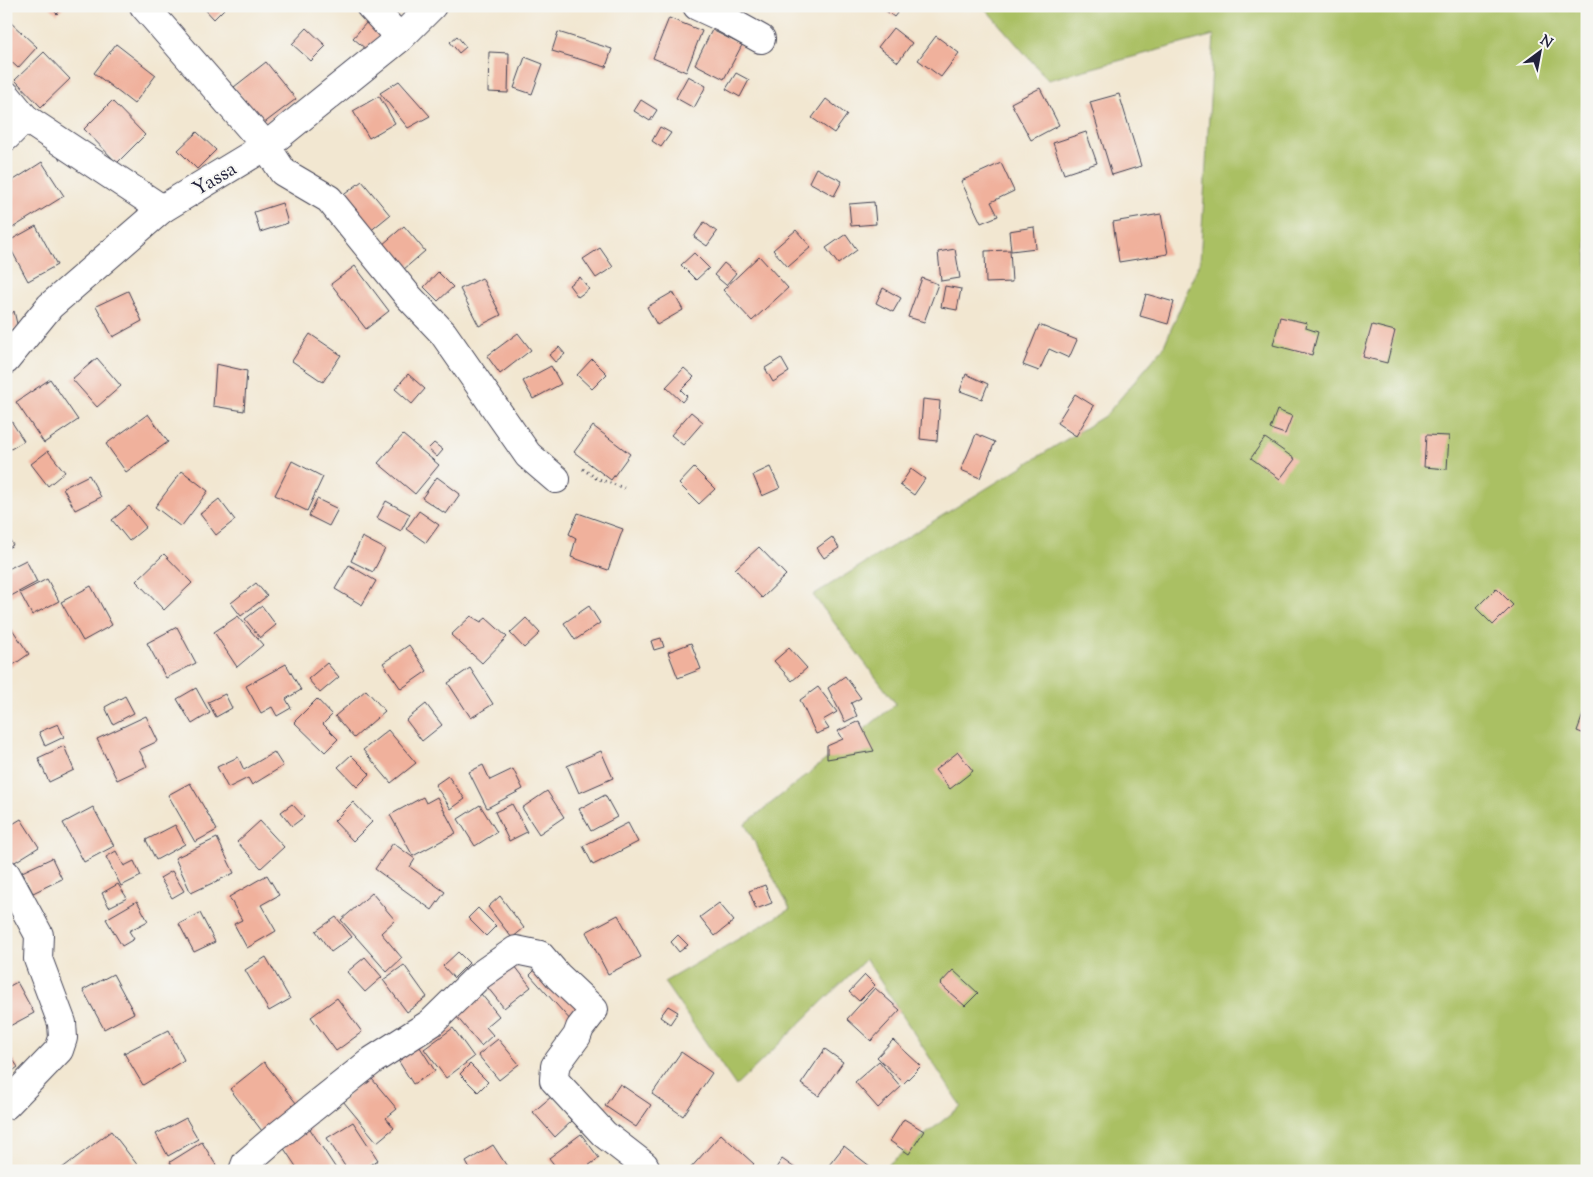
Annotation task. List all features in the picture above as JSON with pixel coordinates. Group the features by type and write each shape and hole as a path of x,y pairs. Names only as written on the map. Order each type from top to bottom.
{"street":[{"path":"144,6 266,146 283,172 329,199 408,296 443,333 528,455 556,479"},
{"path":"370,6 400,38"},
{"name":"Yassa","path":"6,360 50,306 162,209 266,146 400,38 432,6"},
{"path":"697,6 761,39"},
{"path":"6,95 16,128 162,209"},
{"path":"6,874 39,935 38,959 62,1023 63,1038 59,1050 6,1105"},
{"path":"243,1171 246,1164 275,1138 373,1060 431,1023 479,976 516,950 540,955 558,976 594,1010 555,1066 554,1080 604,1134 644,1165 646,1171"}],"green space":[{"path":"983,6 1587,6 1587,1171 880,1171 961,1106 866,959 736,1086 664,982 790,909 745,824 896,704 813,595 1106,415 1163,348 1200,261 1214,35 1048,80"}],"building":[{"path":"49,6 64,6 57,14"},
{"path":"202,6 227,6 214,19"},
{"path":"880,6 898,6 901,8 894,17"},
{"path":"669,18 702,31 686,72 653,58"},
{"path":"9,21 37,47 18,68 6,57 6,25"},
{"path":"367,22 381,35 367,50 353,38"},
{"path":"307,28 326,46 311,61 292,44"},
{"path":"893,28 912,43 898,62 878,47"},
{"path":"712,30 742,45 724,79 695,64"},
{"path":"558,32 612,49 606,67 552,51"},
{"path":"457,36 466,47 459,53 450,42"},
{"path":"936,36 959,53 941,77 918,60"},
{"path":"116,44 156,75 134,104 94,73"},
{"path":"44,52 70,79 41,107 15,80"},
{"path":"489,52 509,53 508,93 488,92"},
{"path":"525,57 543,64 532,94 514,88"},
{"path":"266,62 296,99 263,124 234,87"},
{"path":"736,73 749,80 740,97 726,89"},
{"path":"688,76 706,86 694,108 676,98"},
{"path":"399,81 430,116 408,128 380,93"},
{"path":"1040,88 1059,125 1031,140 1011,103"},
{"path":"1119,94 1141,166 1112,175 1090,102"},
{"path":"379,96 395,123 369,138 353,111"},
{"path":"826,99 847,115 834,133 812,118"},
{"path":"641,100 657,110 650,121 634,111"},
{"path":"112,101 145,135 117,163 84,129"},
{"path":"660,127 671,133 661,147 652,141"},
{"path":"197,132 216,150 197,169 178,150"},
{"path":"1086,132 1097,163 1064,174 1053,143"},
{"path":"42,162 64,196 6,232 6,185"},
{"path":"1001,163 1014,191 991,202 998,216 981,223 961,181"},
{"path":"816,168 842,181 834,196 809,182"},
{"path":"362,181 390,215 369,232 341,197"},
{"path":"874,202 876,224 851,226 849,204"},
{"path":"282,203 288,223 260,232 254,212"},
{"path":"1161,214 1168,254 1119,262 1113,222"},
{"path":"704,222 717,232 707,246 694,237"},
{"path":"36,226 57,265 28,281 7,242"},
{"path":"404,226 425,251 403,270 382,245"},
{"path":"1034,227 1036,248 1011,251 1009,231"},
{"path":"796,230 811,247 788,267 773,250"},
{"path":"846,234 857,250 838,264 826,248"},
{"path":"600,248 613,267 596,278 583,259"},
{"path":"955,249 960,278 941,281 938,252"},
{"path":"1010,250 1012,282 986,283 985,251"},
{"path":"694,253 709,268 696,280 681,265"},
{"path":"759,256 788,288 752,321 723,290"},
{"path":"724,263 736,273 726,285 714,275"},
{"path":"355,266 389,311 366,329 331,284"},
{"path":"438,272 453,287 438,301 424,287"},
{"path":"580,277 589,289 578,297 569,285"},
{"path":"482,278 501,315 479,326 460,289"},
{"path":"922,278 938,284 924,322 908,317"},
{"path":"945,286 961,289 957,310 941,307"},
{"path":"883,288 901,298 893,312 876,303"},
{"path":"128,291 142,321 113,337 96,306"},
{"path":"673,292 683,310 657,325 647,307"},
{"path":"1146,294 1174,302 1168,324 1140,316"},
{"path":"14,311 18,328 6,331 6,321"},
{"path":"1280,317 1307,323 1306,328 1318,332 1312,355 1273,345"},
{"path":"1039,325 1077,340 1069,358 1049,349 1039,371 1023,365"},
{"path":"1372,325 1395,331 1387,363 1363,357"},
{"path":"518,333 531,350 500,374 487,356"},
{"path":"310,334 341,355 323,382 292,361"},
{"path":"559,347 565,354 555,362 549,355"},
{"path":"97,358 121,386 97,407 72,379"},
{"path":"781,358 789,372 773,382 765,368"},
{"path":"592,359 607,374 592,389 577,375"},
{"path":"216,364 247,371 244,411 213,406"},
{"path":"551,366 561,384 533,399 523,381"},
{"path":"684,368 694,377 681,390 687,396 682,402 666,387"},
{"path":"408,374 425,389 412,404 395,389"},
{"path":"966,374 988,384 982,399 960,391"},
{"path":"50,379 78,420 44,443 16,402"},
{"path":"1075,394 1094,406 1076,436 1057,423"},
{"path":"923,399 940,401 937,441 920,439"},
{"path":"1277,410 1292,416 1285,434 1270,429"},
{"path":"691,412 703,422 683,445 671,435"},
{"path":"6,413 24,441 6,452"},
{"path":"148,414 168,442 126,472 106,444"},
{"path":"593,426 630,454 611,480 574,452"},
{"path":"976,434 995,442 980,478 961,470"},
{"path":"403,435 439,465 415,494 378,463"},
{"path":"1426,435 1449,436 1447,469 1424,467"},
{"path":"1265,438 1295,459 1280,479 1251,458"},
{"path":"434,443 443,450 437,457 428,449"},
{"path":"48,451 65,472 48,486 31,464"},
{"path":"292,461 323,477 307,511 275,495"},
{"path":"770,467 780,488 762,496 753,475"},
{"path":"694,468 715,489 699,504 679,484"},
{"path":"911,469 925,479 914,495 900,485"},
{"path":"182,471 208,491 181,527 155,507"},
{"path":"89,475 101,497 75,510 63,488"},
{"path":"437,477 460,494 446,514 422,498"},
{"path":"219,499 235,520 216,535 200,514"},
{"path":"317,499 338,509 329,526 309,516"},
{"path":"386,501 410,514 401,531 377,518"},
{"path":"129,506 146,527 129,541 112,520"},
{"path":"419,511 439,525 426,543 406,529"},
{"path":"578,513 623,529 608,570 571,557 576,538 569,534"},
{"path":"6,534 13,545 6,549"},
{"path":"362,537 385,549 373,572 351,561"},
{"path":"832,537 839,548 824,558 817,548"},
{"path":"759,547 786,575 762,598 735,569"},
{"path":"164,554 192,583 164,610 136,581"},
{"path":"26,560 37,582 11,596 6,587 6,570"},
{"path":"349,565 376,581 362,605 335,589"},
{"path":"47,579 59,601 32,615 20,593"},
{"path":"256,583 267,596 241,616 231,603"},
{"path":"91,586 112,625 83,641 61,602"},
{"path":"1496,588 1513,605 1493,625 1476,608"},
{"path":"262,606 276,625 260,638 245,619"},
{"path":"589,606 600,623 575,640 564,623"},
{"path":"238,616 263,645 237,667 214,632"},
{"path":"471,616 481,622 486,618 507,637 482,663 451,635"},
{"path":"526,618 540,633 524,648 510,633"},
{"path":"177,627 196,663 166,678 147,643"},
{"path":"12,629 29,654 6,670 6,632"},
{"path":"661,638 664,647 654,650 651,641"},
{"path":"691,643 701,669 678,678 668,652"},
{"path":"409,645 427,671 401,689 383,663"},
{"path":"789,648 807,668 792,681 774,661"},
{"path":"327,663 339,677 320,693 308,679"},
{"path":"286,664 301,690 286,699 291,708 277,716 272,707 261,713 246,686"},
{"path":"470,668 493,704 471,718 448,683"},
{"path":"845,676 861,698 851,703 857,716 845,722 828,688"},
{"path":"818,687 837,712 823,720 829,729 816,734 800,700"},
{"path":"196,688 210,713 192,724 177,699"},
{"path":"366,690 385,711 354,738 335,716"},
{"path":"225,694 232,708 216,717 208,702"},
{"path":"125,696 134,713 113,724 105,707"},
{"path":"317,699 332,715 323,724 338,739 325,752 294,722"},
{"path":"426,704 442,725 422,741 406,720"},
{"path":"1584,712 1587,714 1587,735 1577,731"},
{"path":"146,716 158,741 139,750 147,766 117,780 97,739"},
{"path":"859,721 874,751 827,759 827,746 843,739 838,731"},
{"path":"58,724 64,737 45,746 39,732"},
{"path":"388,730 416,763 391,783 363,750"},
{"path":"64,746 74,770 49,782 38,758"},
{"path":"601,751 613,778 579,793 567,766"},
{"path":"274,752 283,766 252,785 248,778 228,788 217,767 238,757 244,770"},
{"path":"958,752 973,771 950,789 935,770"},
{"path":"351,755 370,774 357,787 338,767"},
{"path":"483,765 490,780 513,769 523,789 487,808 469,772"},
{"path":"448,776 465,799 451,809 435,785"},
{"path":"190,783 217,830 195,842 168,795"},
{"path":"547,791 564,817 539,834 522,808"},
{"path":"605,795 617,817 591,831 579,809"},
{"path":"423,797 426,803 437,797 456,833 413,856 390,815"},
{"path":"353,802 372,822 353,841 334,821"},
{"path":"292,804 304,817 292,826 281,812"},
{"path":"512,804 527,832 509,841 495,812"},
{"path":"480,805 497,832 475,846 458,819"},
{"path":"93,807 114,846 84,862 63,823"},
{"path":"21,819 39,847 10,865 6,858 6,828"},
{"path":"260,821 284,847 261,868 237,842"},
{"path":"628,823 638,842 593,865 583,846"},
{"path":"175,825 185,844 156,860 146,840"},
{"path":"217,838 234,873 191,893 175,858"},
{"path":"393,843 415,859 410,867 445,892 432,910 375,869"},
{"path":"116,851 124,866 134,861 141,876 121,886 106,857"},
{"path":"52,858 62,879 33,893 22,872"},
{"path":"172,871 184,891 172,898 160,878"},
{"path":"267,875 279,895 261,905 276,931 247,948 234,924 242,920 229,897"},
{"path":"118,884 127,898 109,907 102,893"},
{"path":"765,885 772,903 756,909 749,891"},
{"path":"372,893 395,920 381,933 402,958 387,972 341,920"},
{"path":"500,896 524,928 512,938 488,907"},
{"path":"137,901 148,921 129,931 134,939 122,946 106,919"},
{"path":"719,903 734,921 715,936 700,917"},
{"path":"478,908 496,926 486,936 468,918"},
{"path":"200,913 215,942 194,952 179,924"},
{"path":"618,915 641,957 608,974 586,932"},
{"path":"336,917 352,937 331,952 316,931"},
{"path":"678,935 688,945 679,952 671,942"},
{"path":"458,952 469,963 454,978 443,966"},
{"path":"266,957 290,999 269,1011 245,970"},
{"path":"365,957 382,977 365,992 347,972"},
{"path":"512,962 531,987 504,1008 484,983"},
{"path":"542,963 585,1011 572,1022 530,975"},
{"path":"404,965 427,997 407,1012 383,980"},
{"path":"953,970 978,993 965,1006 940,984"},
{"path":"113,974 134,1013 104,1029 83,990"},
{"path":"865,975 875,985 859,1001 849,992"},
{"path":"17,982 34,1013 6,1028 6,988"},
{"path":"875,988 900,1010 871,1041 847,1019"},
{"path":"477,989 499,1016 486,1027 493,1035 481,1046 451,1010"},
{"path":"337,998 362,1032 336,1051 311,1017"},
{"path":"668,1006 678,1012 670,1024 660,1017"},
{"path":"453,1028 474,1057 446,1078 424,1049"},
{"path":"169,1030 184,1060 143,1085 124,1053"},
{"path":"498,1039 519,1064 499,1080 478,1055"},
{"path":"893,1040 921,1066 904,1083 877,1057"},
{"path":"418,1044 435,1071 413,1084 396,1057"},
{"path":"825,1049 843,1062 819,1096 801,1084"},
{"path":"6,1050 18,1067 6,1076"},
{"path":"681,1052 712,1073 683,1116 652,1094"},
{"path":"879,1061 901,1087 878,1108 855,1082"},
{"path":"264,1062 300,1108 265,1135 230,1089"},
{"path":"470,1064 488,1082 478,1092 460,1074"},
{"path":"367,1073 397,1109 386,1118 394,1128 377,1142 343,1101"},
{"path":"620,1084 651,1105 636,1127 605,1106"},
{"path":"551,1097 572,1121 555,1137 533,1112"},
{"path":"186,1118 198,1139 168,1156 156,1134"},
{"path":"904,1119 924,1131 909,1154 890,1141"},
{"path":"353,1122 378,1160 361,1171 348,1171 327,1138"},
{"path":"308,1126 336,1171 299,1171 281,1144"},
{"path":"111,1131 142,1171 62,1171 61,1169"},
{"path":"581,1134 599,1158 581,1171 559,1171 549,1158"},
{"path":"721,1134 754,1164 747,1171 688,1171"},
{"path":"202,1142 217,1167 211,1171 175,1171 170,1162"},
{"path":"493,1145 510,1171 471,1171 466,1162"},
{"path":"844,1146 871,1167 869,1171 828,1171 826,1169"},
{"path":"782,1159 799,1171 774,1171"}]}
